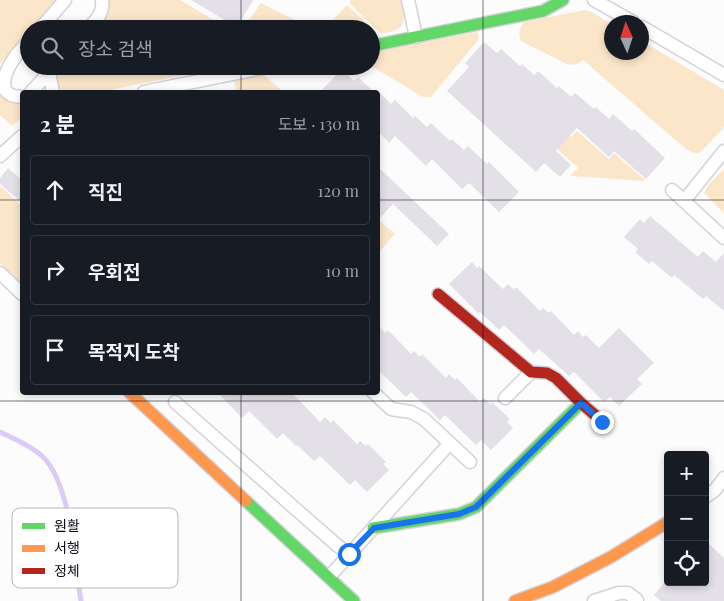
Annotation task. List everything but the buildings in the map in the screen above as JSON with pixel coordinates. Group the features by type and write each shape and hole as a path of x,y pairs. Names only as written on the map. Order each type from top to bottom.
{"street":[{"path":"48,20 65,0"},
{"path":"95,20 102,12 102,0"},
{"path":"408,0 416,37"},
{"path":"380,44 544,11 563,0"},
{"path":"594,0 621,15"},
{"path":"649,32 724,75"},
{"path":"20,51 6,66 1,78 5,90 15,97 20,97"},
{"path":"33,90 47,75"},
{"path":"52,75 53,90"},
{"path":"154,90 228,75"},
{"path":"0,156 20,138"},
{"path":"684,201 724,151"},
{"path":"672,190 724,238"},
{"path":"0,273 20,292"},
{"path":"438,294 531,372 547,373 556,378 602,422"},
{"path":"505,398 531,372"},
{"path":"132,395 354,601"},
{"path":"377,395 391,408 411,412 424,419 470,462"},
{"path":"175,402 349,554"},
{"path":"374,528 459,514 476,507 581,403"},
{"path":"329,577 450,442"},
{"path":"706,496 715,490 724,478"},
{"path":"515,601 553,587 611,557 664,524"},
{"path":"594,601 619,593 628,593 637,600"}],"shaded area":[{"path":"0,0 56,0 39,20 20,20 20,41 0,64"},
{"path":"107,0 180,0 214,20 103,20 107,9"},
{"path":"351,0 402,0 404,20 395,31 380,33 380,20 367,20 349,3"},
{"path":"261,3 295,20 249,20"},
{"path":"347,5 363,20 333,20"},
{"path":"585,10 590,11 604,20 604,60 649,60 649,45 724,90 724,127 700,153 693,153 583,60 572,65 567,64 521,41 519,31 524,22"},
{"path":"477,32 479,36 478,40 431,97 423,97 380,71 380,50"},
{"path":"55,75 184,75 110,90 59,90"},
{"path":"264,75 281,90 236,90 233,79"},
{"path":"0,91 20,100 20,119 12,126 0,115"},
{"path":"497,94 540,109 571,137 577,131 609,159 614,153 646,181 570,176 578,168"},
{"path":"724,169 724,213 704,193 708,185"},
{"path":"0,186 20,204 20,281 0,263"},
{"path":"380,221 395,234 380,251"}],"waterway":[{"path":"0,432 22,442 47,461 60,485 66,508"},
{"path":"79,588 81,601"}],"traffic: fast":[{"path":"380,44 543,11 563,0"},
{"path":"373,528 459,514 476,507 581,403"},
{"path":"246,501 354,601"}],"traffic: slow":[{"path":"132,395 246,501"},
{"path":"515,601 553,587 611,557 664,524"}],"traffic: jam":[{"path":"438,294 531,372 547,373 556,378 603,422"}],"route":[{"path":"349,554 374,528 459,514 476,507 581,403 602,422"}]}
